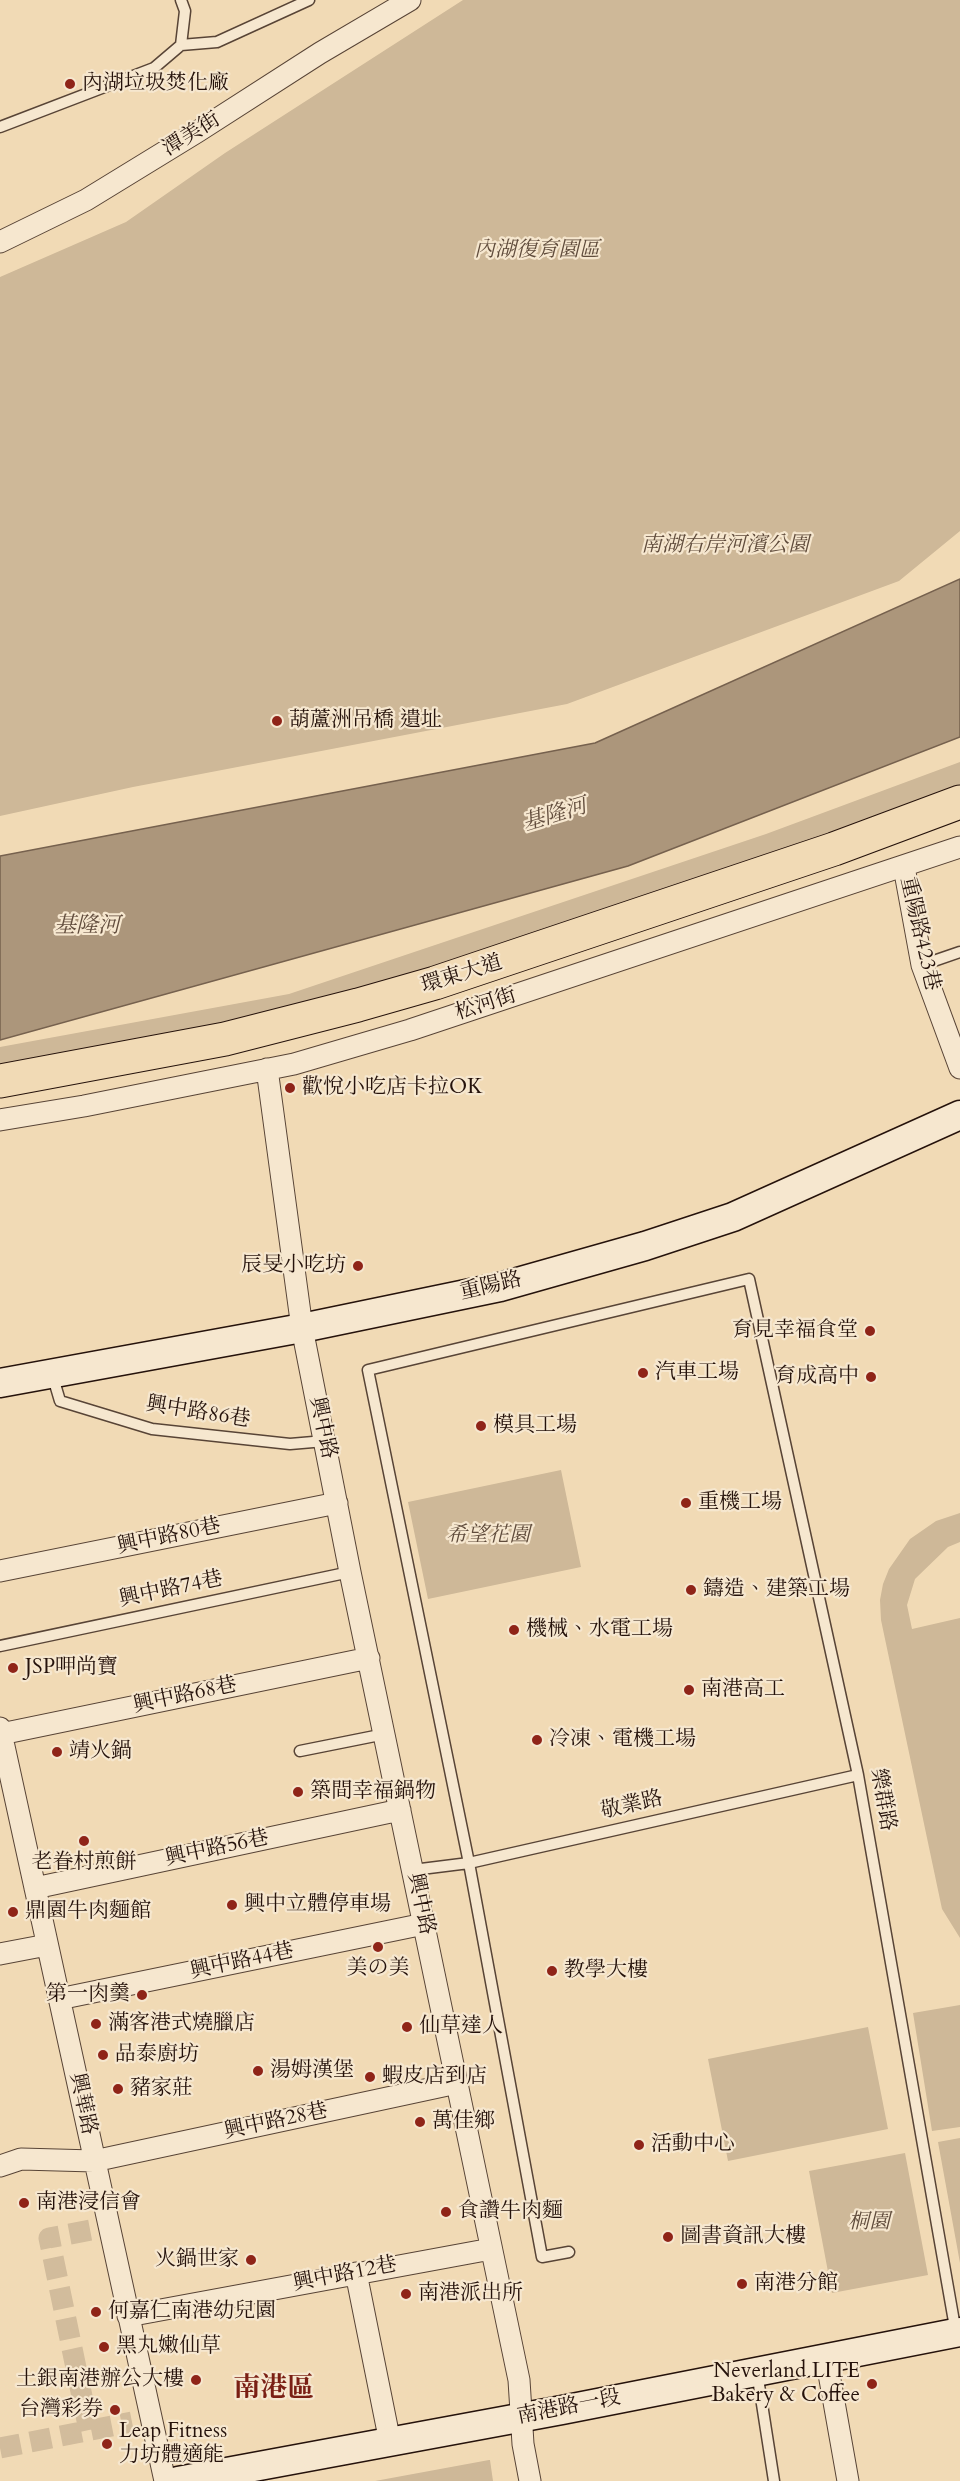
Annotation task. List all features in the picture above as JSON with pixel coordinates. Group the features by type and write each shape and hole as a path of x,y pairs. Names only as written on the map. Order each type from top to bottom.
{"highway":[{"name":"環東大道","path":"0,1080 225,1039 435,983 834,849 960,802"},
{"name":"環東大道","path":"0,1080 275,1028 360,1007 543,950 642,916 692,894 882,835 960,807"}],"street":[{"name":"潭美街","path":"0,242 86,200 320,53 410,0"},
{"name":"松河街","path":"0,1120 84,1106 294,1064 422,1026 960,847"},
{"name":"重陽路423巷","path":"904,867 922,965 960,1068"},
{"name":"興中路","path":"267,1069 302,1328 350,1572 519,2380 523,2444 530,2481"},
{"name":"重陽路","path":"0,1383 302,1328 500,1287 645,1246 733,1217 960,1114"},
{"name":"興中路80巷","path":"0,1571 337,1503"},
{"name":"興中路68巷","path":"2,1741 369,1658"},
{"name":"興華路","path":"2,1741 165,2481"},
{"name":"興中路56巷","path":"35,1888 400,1810"},
{"name":"興中路44巷","path":"59,1999 424,1924"},
{"path":"0,1954 47,1945"},
{"name":"興中路28巷","path":"0,2166 21,2159 94,2162 457,2083"},
{"name":"興中路12巷","path":"128,2316 491,2248"},
{"path":"356,2273 390,2442"},
{"name":"南港路一段","path":"178,2481 958,2333"},
{"path":"825,2357 848,2481"}],"lane":[{"path":"181,45 185,10 182,0"},
{"path":"0,127 154,68 181,45 218,42 309,0"},
{"path":"922,965 960,952"},
{"name":"樂群路","path":"469,1863 368,1370 749,1279 858,1775 958,2333"},
{"name":"興中路86巷","path":"52,1374 60,1401 152,1428 290,1444 324,1441"},
{"name":"興中路74巷","path":"0,1647 350,1572"},
{"path":"300,1751 385,1734"},
{"name":"敬業路","path":"413,1870 469,1863 858,1775"},
{"path":"469,1863 542,2257 569,2252"},
{"path":"757,2371 774,2481"}],"green space":[{"name":"內湖復育園區","path":"463,0 960,0 960,531 899,581 567,704 133,787 0,816 0,277 126,222 225,153"},
{"path":"960,762 960,796 563,936 0,1080 0,1047 289,994 766,834"},
{"name":"希望花園","path":"561,1470 581,1567 428,1599 408,1502"},
{"path":"960,1513 960,1542 948,1547 915,1579 907,1605 912,1629 960,1618 960,1938 942,1909 881,1620 880,1600 889,1569 910,1539 936,1521"},
{"path":"960,2005 960,2127 932,2131 913,2013"},
{"path":"868,2027 888,2129 728,2161 708,2059"},
{"path":"960,2138 960,2263 938,2142"},
{"name":"桐園","path":"905,2153 928,2275 832,2293 809,2171"},
{"path":"489,2460 493,2481 375,2481"}],"water":[{"name":"基隆河","path":"960,579 960,737 628,866 0,1040 0,856 595,743"}],"tunnel":[{"path":"89,2430 49,2238 91,2230"},
{"path":"0,2448 132,2422"}],"place":[{"name":"內湖垃圾焚化廠","path":"70,84"},
{"name":"葫蘆洲吊橋 遺址","path":"277,721"},
{"name":"歡悅小吃店卡拉OK","path":"290,1088"},
{"name":"辰旻小吃坊","path":"358,1266"},
{"name":"育見幸福食堂","path":"870,1331"},
{"name":"汽車工場","path":"643,1373"},
{"name":"育成高中","path":"871,1377"},
{"name":"模具工場","path":"481,1426"},
{"name":"重機工場","path":"686,1503"},
{"name":"鑄造、建築工場","path":"691,1590"},
{"name":"機械、水電工場","path":"514,1630"},
{"name":"JSP呷尚寶","path":"13,1668"},
{"name":"南港高工","path":"689,1690"},
{"name":"冷凍、電機工場","path":"537,1740"},
{"name":"靖火鍋","path":"57,1752"},
{"name":"築間幸福鍋物","path":"298,1792"},
{"name":"老眷村煎餅","path":"84,1841"},
{"name":"興中立體停車場","path":"232,1905"},
{"name":"鼎園牛肉麵館","path":"13,1912"},
{"name":"美の美","path":"378,1947"},
{"name":"教學大樓","path":"552,1971"},
{"name":"第一肉羹","path":"142,1995"},
{"name":"滿客港式燒臘店","path":"96,2024"},
{"name":"仙草達人","path":"407,2027"},
{"name":"品泰廚坊","path":"103,2055"},
{"name":"湯姆漢堡","path":"258,2071"},
{"name":"蝦皮店到店","path":"370,2077"},
{"name":"豬家莊","path":"118,2089"},
{"name":"萬佳鄉","path":"420,2122"},
{"name":"活動中心","path":"639,2145"},
{"name":"南港浸信會","path":"24,2203"},
{"name":"食讚牛肉麵","path":"446,2212"},
{"name":"圖書資訊大樓","path":"668,2237"},
{"name":"火鍋世家","path":"251,2260"},
{"name":"南港分館","path":"742,2284"},
{"name":"南港派出所","path":"406,2294"},
{"name":"何嘉仁南港幼兒園","path":"96,2312"},
{"name":"黑丸嫩仙草","path":"104,2347"},
{"name":"土銀南港辦公大樓","path":"196,2380"},
{"name":"Neverland LITE Bakery & Coffee","path":"872,2384"},
{"name":"台灣彩券","path":"115,2410"},
{"name":"Leap Fitness 力坊體適能","path":"107,2444"}],"district":[{"name":"南港區","path":"274,2390"}],"park label":[{"name":"南湖右岸河濱公園","path":"725,546"}]}
